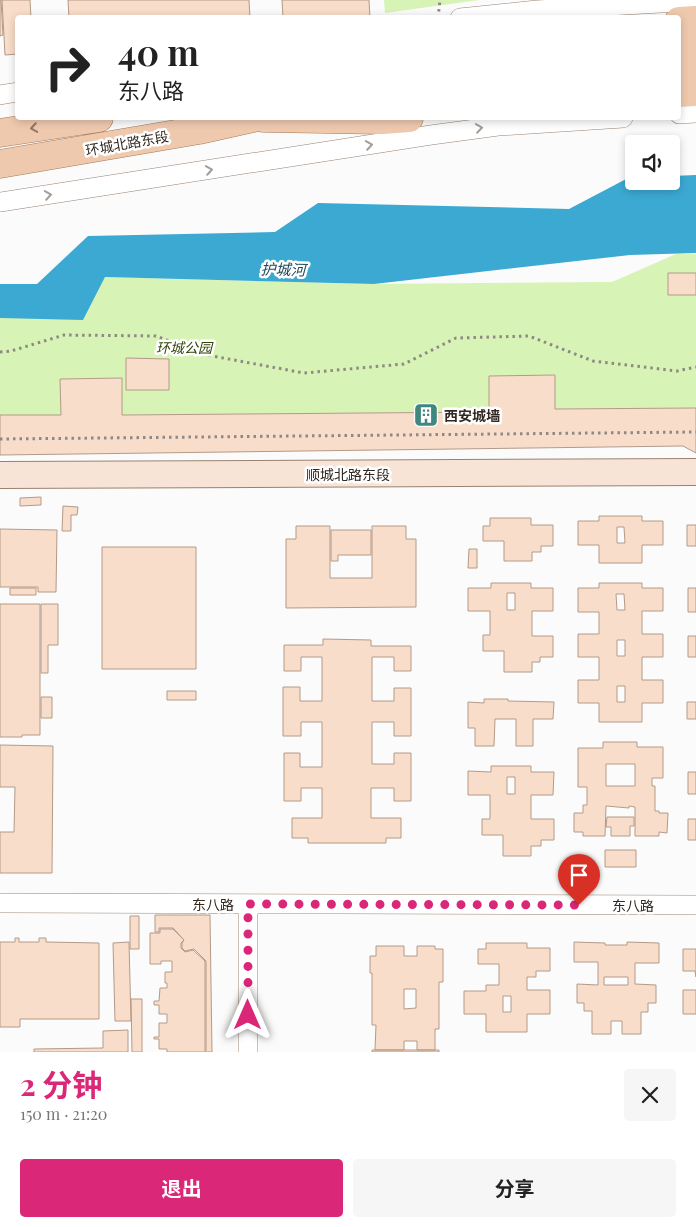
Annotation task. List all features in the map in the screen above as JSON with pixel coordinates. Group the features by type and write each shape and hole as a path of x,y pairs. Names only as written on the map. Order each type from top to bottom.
{"main road":[{"path":"681,21 696,20"},
{"path":"681,47 696,46"},
{"path":"681,72 696,71"},
{"path":"681,93 696,92"},
{"path":"0,133 77,120"},
{"name":"环城北路东段","path":"0,164 199,130 244,120"}],"street":[{"path":"489,15 537,10 696,1"},
{"path":"0,95 15,92"},
{"path":"681,114 696,113"},
{"path":"0,202 431,135 498,126 592,120"},
{"name":"顺城北路东段","path":"0,475 696,472"},
{"name":"东八路","path":"0,902 696,905"},
{"path":"248,904 248,1052"}],"path":[{"path":"438,15 440,0"},
{"path":"0,352 11,351 64,335 156,336 207,355 304,372 404,364 456,338 529,336 593,362 677,372 696,368"},
{"path":"0,439 696,432"}],"green space":[{"path":"384,0 479,0 385,13"},
{"name":"环城公园","path":"676,254 696,254 696,408 555,409 555,375 489,376 489,412 122,415 122,378 61,379 61,415 0,415 0,312 105,277 374,284 612,282"}],"water":[{"name":"护城河","path":"696,175 696,253 630,255 374,284 105,277 83,320 0,318 0,284 37,284 88,236 275,232 318,203 569,209 625,180 625,190 680,190 680,176"}],"building":[{"path":"0,0 3,35 0,36"},
{"path":"2,0 30,0 31,15 15,15 15,54 5,55"},
{"path":"68,0 249,0 250,15 69,15"},
{"path":"282,0 369,0 370,15 283,15"},
{"path":"668,273 696,273 696,295 668,295"},
{"path":"126,358 169,359 169,390 126,390"},
{"name":"西安城墙","path":"555,375 555,409 696,408 696,453 683,446 0,455 0,415 61,415 60,379 122,378 122,415 489,412 489,376"},
{"path":"41,497 41,505 20,506 20,498"},
{"path":"63,506 78,507 77,515 71,515 71,531 62,531"},
{"path":"599,516 642,516 642,521 663,521 663,545 642,545 642,563 599,563 599,545 578,545 578,521 599,521","holes":["617,527 624,527 625,543 617,543"]},
{"path":"490,518 531,518 531,525 553,525 553,546 541,546 541,552 532,552 532,561 504,561 504,541 483,541 483,526 490,526"},
{"path":"687,525 696,525 696,546 687,546"},
{"path":"296,526 330,526 330,578 372,578 372,526 406,526 406,539 416,539 416,607 286,608 286,539 296,539"},
{"path":"0,529 57,530 56,592 38,592 38,587 0,587"},
{"path":"331,530 371,530 371,555 338,555 338,561 331,561"},
{"path":"102,547 196,547 196,669 102,669"},
{"path":"469,549 477,549 477,568 468,568"},
{"path":"491,583 531,583 531,588 553,588 553,611 532,611 532,636 553,636 553,657 540,657 540,662 532,662 532,672 504,672 504,651 483,651 483,635 490,635 490,611 468,611 468,588 491,588","holes":["507,593 515,593 515,610 507,610"]},
{"path":"599,583 642,583 642,588 663,588 663,611 642,611 642,634 663,634 663,657 642,657 642,680 663,680 663,703 642,703 642,722 599,722 599,703 578,703 578,680 599,680 599,657 578,657 578,634 599,634 599,612 578,612 578,588 599,588","holes":["616,594 624,594 625,610 617,610","617,640 625,640 625,656 617,656","617,686 625,686 625,702 617,702"]},
{"path":"10,588 36,588 36,595 10,595"},
{"path":"688,588 696,588 696,612 688,612"},
{"path":"0,604 40,604 40,735 0,737"},
{"path":"41,604 58,604 58,645 48,645 48,673 41,673"},
{"path":"688,636 696,636 696,657 688,657"},
{"path":"323,639 371,640 371,646 411,646 411,671 394,671 394,657 372,657 372,701 394,701 394,688 411,688 411,736 394,736 394,722 372,722 372,764 394,764 394,753 411,753 411,801 394,801 394,788 371,788 371,818 401,818 401,838 386,838 386,843 308,843 308,838 292,838 292,818 322,818 322,788 301,788 301,801 284,801 284,753 300,753 300,767 322,767 322,722 301,722 301,736 283,736 283,687 300,687 300,701 322,701 322,657 301,657 301,671 284,671 284,645 323,645"},
{"path":"167,691 196,691 196,700 167,700"},
{"path":"41,697 52,697 52,718 41,718"},
{"path":"484,699 554,702 553,719 533,719 533,746 516,746 516,719 495,719 494,746 475,746 475,728 468,728 468,702 484,703"},
{"path":"687,702 696,702 696,719 687,719"},
{"path":"603,742 637,742 637,747 663,747 663,778 652,778 652,786 655,786 655,811 668,813 667,833 659,832 659,836 635,836 635,807 629,806 629,808 606,806 605,836 583,836 583,832 574,832 574,813 583,813 583,805 587,805 587,787 578,787 578,748 603,748","holes":["606,764 635,764 635,786 606,786"]},
{"path":"0,745 53,746 52,873 0,873 0,832 14,832 15,787 0,787"},
{"path":"491,766 531,766 531,772 554,772 553,795 531,795 531,819 554,819 554,840 541,840 541,846 531,846 531,856 503,856 503,835 482,835 482,819 490,819 490,795 468,795 468,771 491,772","holes":["507,777 515,777 515,794 507,794"]},
{"path":"688,772 696,772 696,794 688,794"},
{"path":"607,817 634,817 634,826 630,826 630,836 611,836 611,827 606,827"},
{"path":"688,819 696,819 696,840 688,840"},
{"path":"605,850 636,850 636,867 605,867"},
{"path":"155,915 210,915 212,1052 206,1052 206,961 194,949 185,951 182,948 184,940 173,928 159,928 159,932 155,932"},
{"path":"130,916 139,916 139,949 130,949"},
{"path":"160,929 173,929 184,940 181,943 181,948 185,952 193,950 205,961 205,1052 167,1052 167,1049 159,1049 159,1039 154,1039 154,1037 159,1037 159,1023 167,1023 167,1014 159,1014 159,1005 154,1005 154,1001 159,1001 160,988 167,988 165,972 172,972 172,961 150,964 150,933 160,933"},
{"path":"15,938 19,938 19,942 39,942 39,938 46,938 46,942 99,943 99,1019 20,1019 20,1027 0,1027 0,942 15,942"},
{"path":"129,942 131,1021 115,1021 113,943"},
{"path":"574,942 605,943 605,945 627,945 627,942 659,943 659,963 635,963 635,984 656,985 656,1003 648,1003 648,1012 641,1012 641,1034 622,1034 622,1021 611,1021 611,1034 592,1034 592,1011 584,1011 584,1003 577,1003 577,984 598,985 598,962 574,962","holes":["604,977 628,977 628,985 604,985"]},
{"path":"486,943 527,943 527,948 550,948 550,971 536,971 536,977 527,977 527,990 550,990 550,1014 527,1014 527,1032 486,1032 486,1014 464,1014 464,991 486,991 486,985 499,985 499,964 478,964 478,949 486,949","holes":["503,996 511,996 511,1012 503,1012"]},
{"path":"376,946 404,946 404,956 417,956 417,946 435,946 435,949 443,949 443,982 439,982 439,1029 435,1029 435,1050 417,1050 417,1041 404,1041 404,1050 375,1050 376,1025 372,1025 372,973 370,973 370,956 376,956","holes":["404,989 416,989 416,1008 404,1009"]},
{"path":"683,949 696,949 696,977 695,971 683,971"},
{"path":"683,990 696,990 696,1014 683,1014"},
{"path":"131,999 142,999 142,1052 132,1052"},
{"path":"128,1030 128,1052 34,1052 34,1049 103,1048 103,1031"},
{"path":"372,1050 439,1050 439,1052 372,1052"}],"place":[{"name":"西安城墙","path":"426,415"}],"route":[{"path":"248,1015 248,904 579,905"}]}
